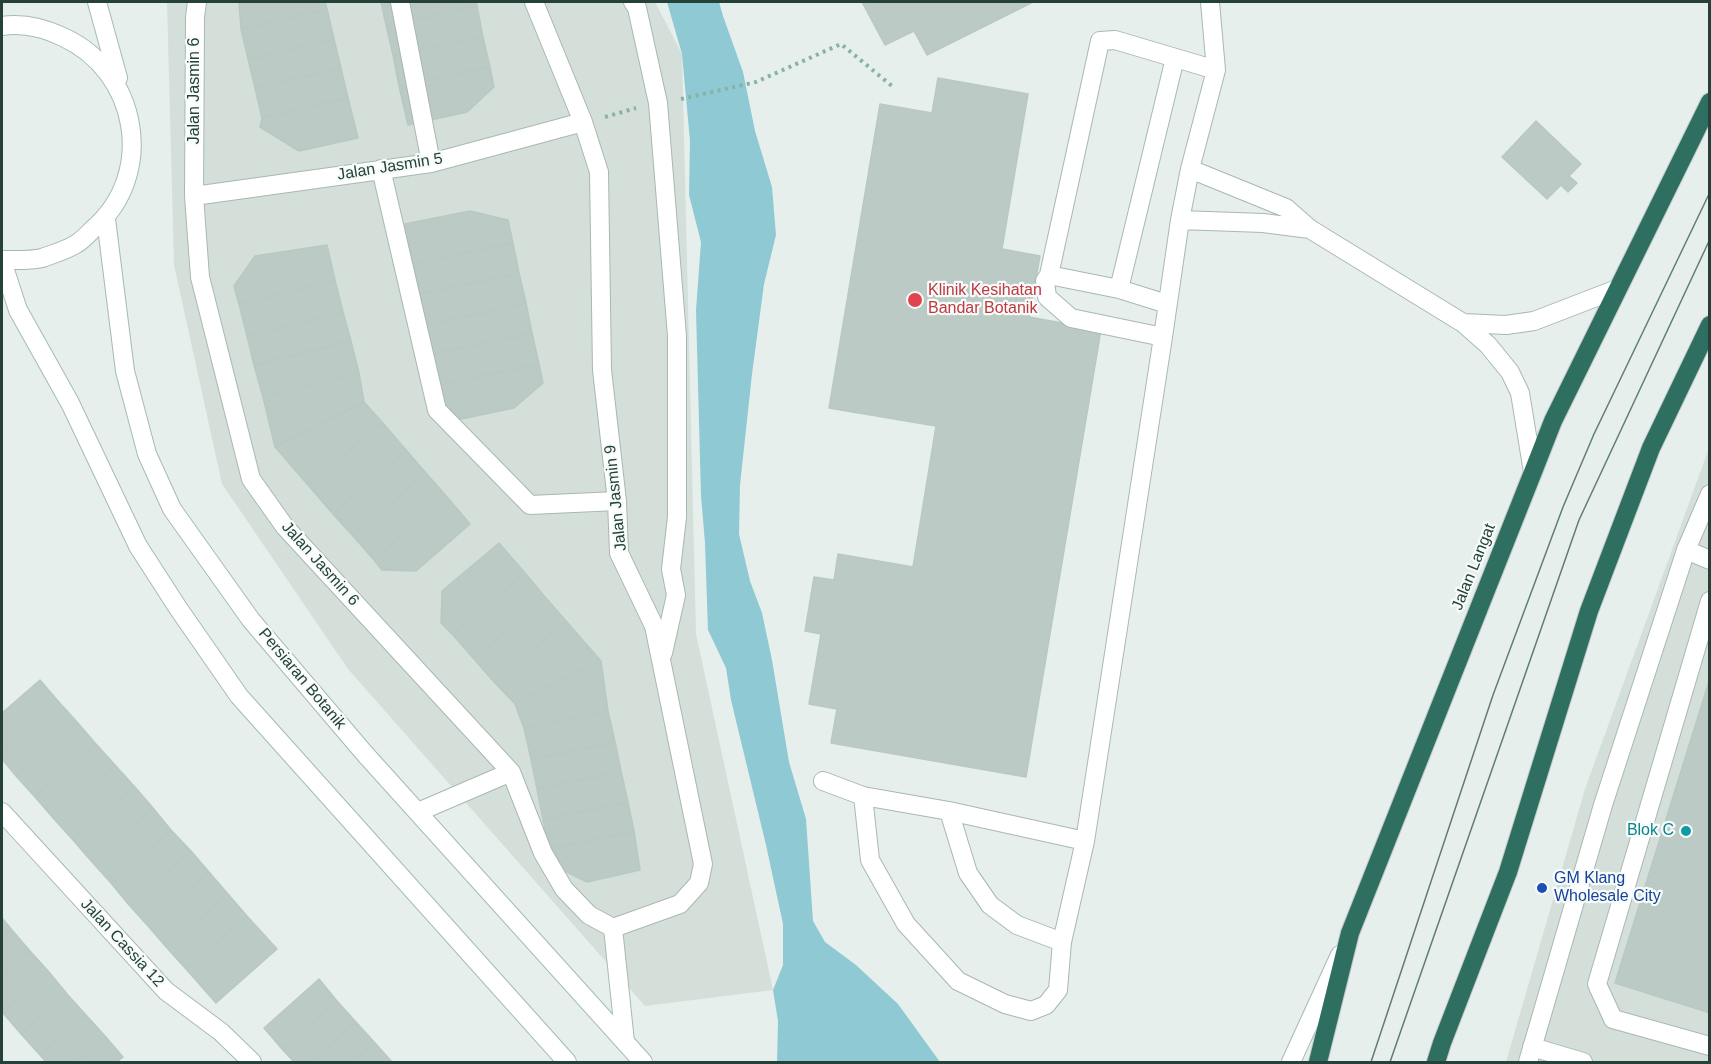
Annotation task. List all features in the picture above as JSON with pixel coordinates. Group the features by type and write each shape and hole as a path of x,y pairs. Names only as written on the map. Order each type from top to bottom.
{"highway":[{"name":"Jalan Langat","path":"1318,1062 1350,933 1533,472 1554,421 1617,289 1710,102"},
{"path":"1436,1062 1508,872 1589,611 1651,448 1710,325"}],"main road":[{"path":"97,2 131,126 132,159 123,191 106,219 76,244 40,258 2,261 18,310 70,404 138,546 240,696 567,1062"},
{"name":"Jalan Jasmin 6","path":"197,2 194,196 200,277 251,479 285,527 511,772 543,853 564,890 589,915 613,928"},
{"path":"400,2 431,163"},
{"name":"Jalan Jasmin 9","path":"534,2 583,122 599,172 602,370 617,501 619,553 654,626 703,864 699,883 680,904 613,928"},
{"path":"633,2 637,8 664,102 677,336 677,517 671,569 676,595 661,660"},
{"path":"863,796 870,860 906,924 958,981 1005,1004 1031,1011 1046,1005 1058,990 1062,942 1085,841 1180,220 1190,169 1216,70 1210,2"},
{"path":"2,26 15,24 48,30 79,44 104,66 122,94"},
{"path":"1163,337 1071,318 1047,297 1045,281 1049,275 1100,41 1115,40 1216,70"},
{"path":"1119,289 1175,58"},
{"name":"Jalan Jasmin 5","path":"194,196 431,163 583,122"},
{"path":"1190,169 1286,208 1310,229 1463,323 1488,345 1510,372 1520,393 1533,472"},
{"path":"381,170 437,410 530,505 617,501"},
{"name":"Persiaran Botanik","path":"106,219 125,371 147,454 172,509 252,620 365,754 643,1062"},
{"path":"1180,220 1263,223 1310,229"},
{"path":"1049,275 1119,289 1167,304"},
{"path":"1463,323 1506,325 1534,321 1617,289"},
{"path":"1583,1062 1530,1057 1603,805 1686,550 1710,494"},
{"path":"1686,550 1710,560"},
{"path":"1710,601 1597,984 1613,1019 1710,1046"},
{"path":"418,812 511,772"},
{"path":"823,781 863,796 949,811 1085,841"},
{"path":"949,811 968,873 990,905 1017,924 1062,942"},
{"name":"Jalan Cassia 12","path":"2,812 166,991 221,1032 252,1062"},
{"path":"613,928 625,1042"},
{"path":"1291,1062 1350,933"}],"path":[{"path":"583,122 756,82 841,44 892,86"}],"shaded area":[{"path":"167,2 655,2 682,54 696,634 773,990 645,1006 348,669 222,484 174,265"},
{"path":"1709,448 1709,1062 1506,1062 1585,789"}],"water":[{"path":"667,2 719,2 743,72 755,131 772,187 776,235 764,284 752,374 740,485 739,534 750,581 762,613 789,762 806,819 813,921 825,942 856,965 898,1004 940,1062 777,1062 778,1021 773,990 783,965 783,924 731,700 726,668 708,630 701,496 696,310 701,242 689,195 690,141 682,54"}],"building":[{"path":"239,2 325,2 327,9 241,29"},
{"path":"381,2 476,2 477,6 386,25"},
{"path":"862,2 1033,2 927,55 914,31 885,45"},
{"path":"477,6 483,37 393,55 386,25"},
{"path":"327,9 334,39 248,59 241,29"},
{"path":"483,37 490,67 399,86 393,55"},
{"path":"334,39 341,68 255,88 248,59"},
{"path":"490,67 494,87 467,112 408,125 399,86"},
{"path":"341,68 348,98 262,118 255,88"},
{"path":"938,78 1028,94 1002,249 1040,256 1029,317 1101,330 1026,777 831,743 837,709 809,704 821,634 805,631 814,577 834,580 838,554 913,567 936,426 829,408 880,104 932,113"},
{"path":"348,98 358,138 299,151 260,127 262,118"},
{"path":"1536,121 1581,164 1569,176 1577,183 1568,192 1561,185 1547,199 1502,157"},
{"path":"470,211 508,220 513,243 413,264 405,224"},
{"path":"513,243 519,273 420,294 413,264"},
{"path":"327,245 335,280 239,304 234,286 255,256"},
{"path":"519,273 526,303 426,325 420,294"},
{"path":"335,280 343,312 247,336 239,304"},
{"path":"526,303 532,333 433,354 426,325"},
{"path":"343,312 351,341 254,365 247,336"},
{"path":"532,333 539,364 439,385 433,354"},
{"path":"351,341 359,373 263,397 254,365"},
{"path":"539,364 543,383 514,408 447,422 439,385"},
{"path":"359,373 364,402 275,447 263,397"},
{"path":"364,402 382,422 308,485 275,447"},
{"path":"382,422 406,450 333,514 308,485"},
{"path":"406,450 426,473 353,536 333,514"},
{"path":"426,473 447,497 374,560 353,536"},
{"path":"447,497 470,524 416,571 382,570 374,560"},
{"path":"499,543 525,573 453,635 441,623 442,591"},
{"path":"525,573 545,597 474,659 453,635"},
{"path":"545,597 566,621 495,683 474,659"},
{"path":"566,621 601,661 515,704 495,683"},
{"path":"601,661 608,711 524,728 515,704"},
{"name":"Blok C","path":"1710,678 1710,1013 1615,983"},
{"path":"40,680 58,701 2,751 2,713"},
{"path":"58,701 77,722 16,776 2,759 2,751"},
{"path":"608,711 615,742 531,759 524,728"},
{"path":"77,722 96,744 35,797 16,776"},
{"path":"615,742 621,771 537,789 531,759"},
{"path":"96,744 115,765 54,819 35,797"},
{"path":"115,765 134,786 73,840 54,819"},
{"path":"621,771 628,802 543,819 537,789"},
{"path":"134,786 153,808 92,862 73,840"},
{"path":"628,802 634,831 549,849 543,819"},
{"path":"153,808 171,830 111,883 92,862"},
{"path":"171,830 191,851 129,905 111,883"},
{"path":"634,831 640,870 587,882 557,867 549,849"},
{"path":"191,851 209,872 148,926 129,905"},
{"path":"209,872 228,894 167,948 148,926"},
{"path":"228,894 247,916 186,969 167,948"},
{"path":"247,916 277,949 216,1003 186,969"},
{"path":"2,918 12,930 2,939"},
{"path":"12,930 30,951 2,977 2,939"},
{"path":"30,951 49,972 3,1013 2,977"},
{"path":"49,972 67,994 21,1034 3,1013"},
{"path":"319,979 337,1001 282,1049 264,1028"},
{"path":"67,994 86,1015 40,1055 21,1034"},
{"path":"337,1001 356,1022 310,1062 294,1062 282,1049"},
{"path":"86,1015 105,1036 75,1062 46,1062 40,1055"},
{"path":"356,1022 375,1043 353,1062 310,1062"},
{"path":"105,1036 123,1057 117,1062 75,1062"},
{"path":"375,1043 392,1062 353,1062"}],"tram line":[{"path":"1371,1062 1493,695 1563,507 1594,434 1710,192"},
{"path":"1390,1062 1579,520 1710,239"}],"place":[{"name":"Klinik Kesihatan Bandar Botanik","path":"915,300"},
{"name":"Blok C","path":"1686,831"},
{"name":"GM Klang Wholesale City","path":"1542,888"}]}
